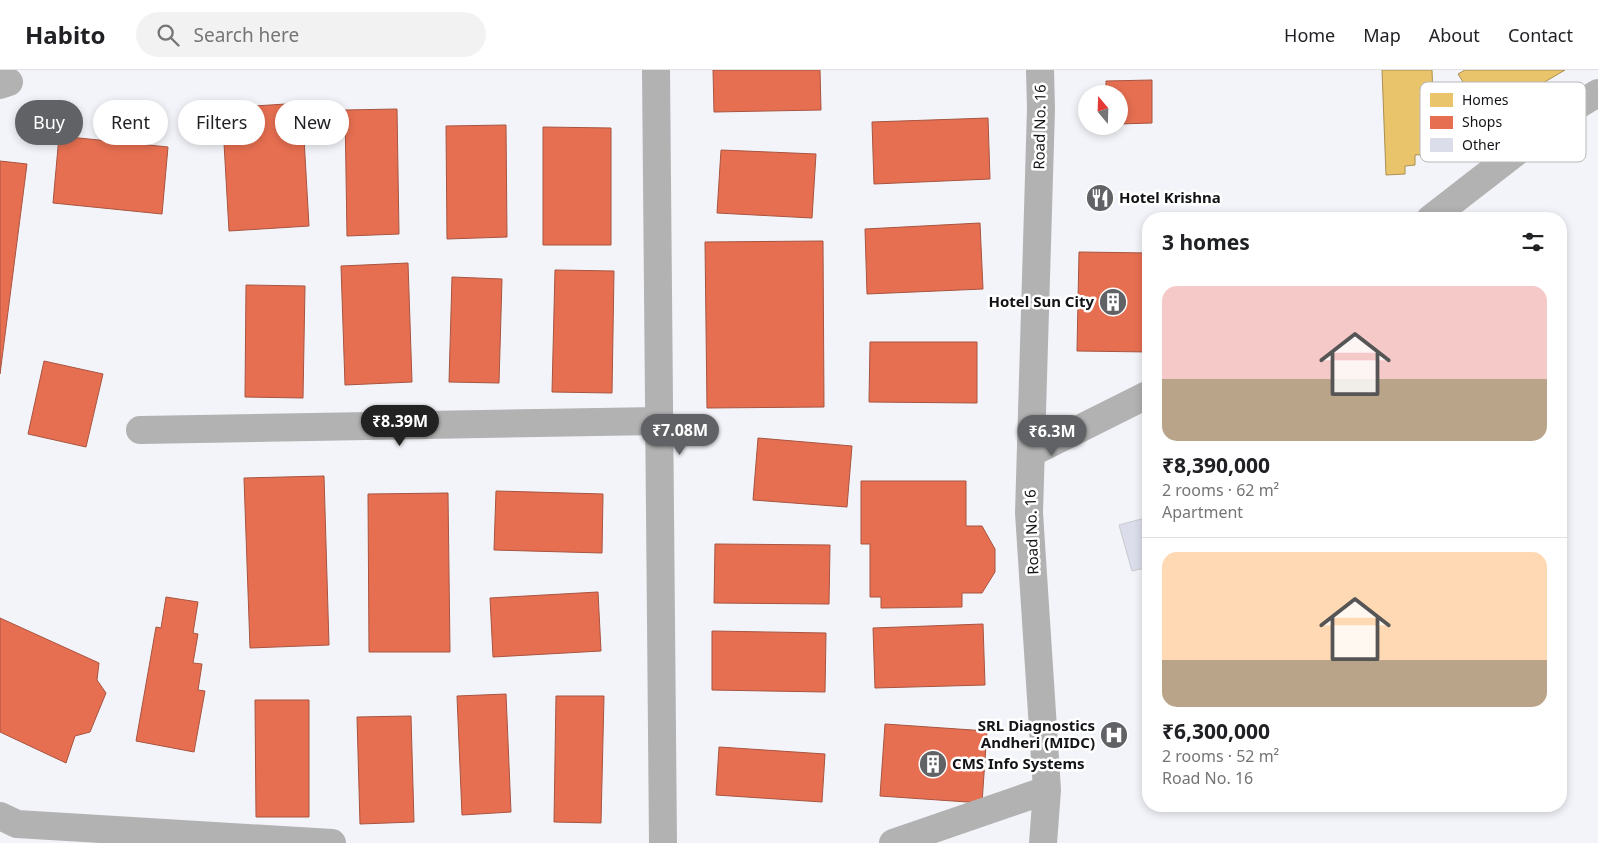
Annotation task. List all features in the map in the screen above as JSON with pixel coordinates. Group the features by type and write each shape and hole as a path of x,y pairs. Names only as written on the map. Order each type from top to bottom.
{"street":[{"path":"656,70 662,843"},
{"name":"Road No. 16","path":"1040,70 1029,513 1047,790 1043,843"},
{"path":"1586,100 1598,93"},
{"path":"1439,212 1503,162"},
{"path":"1030,453 1142,397"},
{"path":"140,430 658,421"},
{"path":"893,843 1047,790"},
{"path":"13,828 332,843"}],"building: Homes":[{"path":"1382,70 1432,70 1432,82 1420,82 1420,155 1415,155 1415,165 1405,166 1405,174 1386,175"},
{"path":"1465,70 1565,70 1545,82 1463,82 1458,74"}],"building: Shops":[{"path":"713,70 820,70 821,110 714,112"},
{"path":"1152,80 1152,123 1128,124 1128,85 1106,85 1106,81"},
{"path":"265,105 275,105 275,145 304,145 309,226 229,231 224,145 265,145"},
{"path":"397,109 399,234 347,236 346,145 349,145 349,110"},
{"path":"988,118 990,179 874,184 872,122"},
{"path":"506,125 507,237 447,239 446,126"},
{"path":"543,127 611,128 611,245 543,245"},
{"path":"83,138 93,139 93,145 168,147 162,214 53,203 58,145 83,145"},
{"path":"721,150 816,154 812,218 717,213"},
{"path":"0,161 27,164 0,374"},
{"path":"980,223 983,289 867,294 865,229"},
{"path":"823,241 824,407 707,408 705,242"},
{"name":"Hotel Sun City","path":"1079,252 1142,253 1142,352 1077,351"},
{"path":"408,263 412,382 345,385 341,266"},
{"path":"555,270 614,271 612,393 552,392"},
{"path":"452,277 502,279 499,383 449,382"},
{"path":"246,285 305,286 303,398 245,397"},
{"path":"870,342 977,342 977,403 869,402"},
{"path":"44,361 103,374 86,447 28,434"},
{"path":"758,438 852,446 847,507 753,500"},
{"path":"324,476 329,645 250,648 244,478"},
{"path":"861,481 966,481 966,526 982,526 995,549 995,572 982,593 962,593 962,607 881,608 881,597 870,597 870,544 861,544"},
{"path":"496,491 603,494 602,553 494,550"},
{"path":"448,493 450,652 369,652 368,494"},
{"path":"715,544 830,545 829,604 714,603"},
{"path":"598,592 601,651 493,657 490,598"},
{"path":"166,597 198,602 193,633 198,634 193,663 202,664 198,690 205,691 194,752 136,741 156,627 161,628"},
{"path":"0,618 99,663 97,680 106,693 90,732 75,736 66,763 0,732"},
{"path":"983,624 985,685 875,688 873,628"},
{"path":"712,631 826,633 825,692 712,690"},
{"path":"506,694 511,812 462,815 457,696"},
{"path":"556,696 604,696 601,823 554,822"},
{"path":"255,700 309,700 309,817 256,817"},
{"path":"411,716 414,822 360,824 357,717"},
{"name":"CMS Info Systems","path":"885,724 987,731 982,803 880,796"},
{"path":"719,747 825,754 822,802 716,795"}],"building: Other":[{"path":"1142,519 1142,569 1132,571 1119,525"}],"place":[{"name":"Hotel Krishna","path":"1100,198"},
{"name":"Hotel Sun City","path":"1113,302"},
{"name":"SRL Diagnostics Andheri (MIDC)","path":"1114,735"},
{"name":"CMS Info Systems","path":"933,764"}]}
